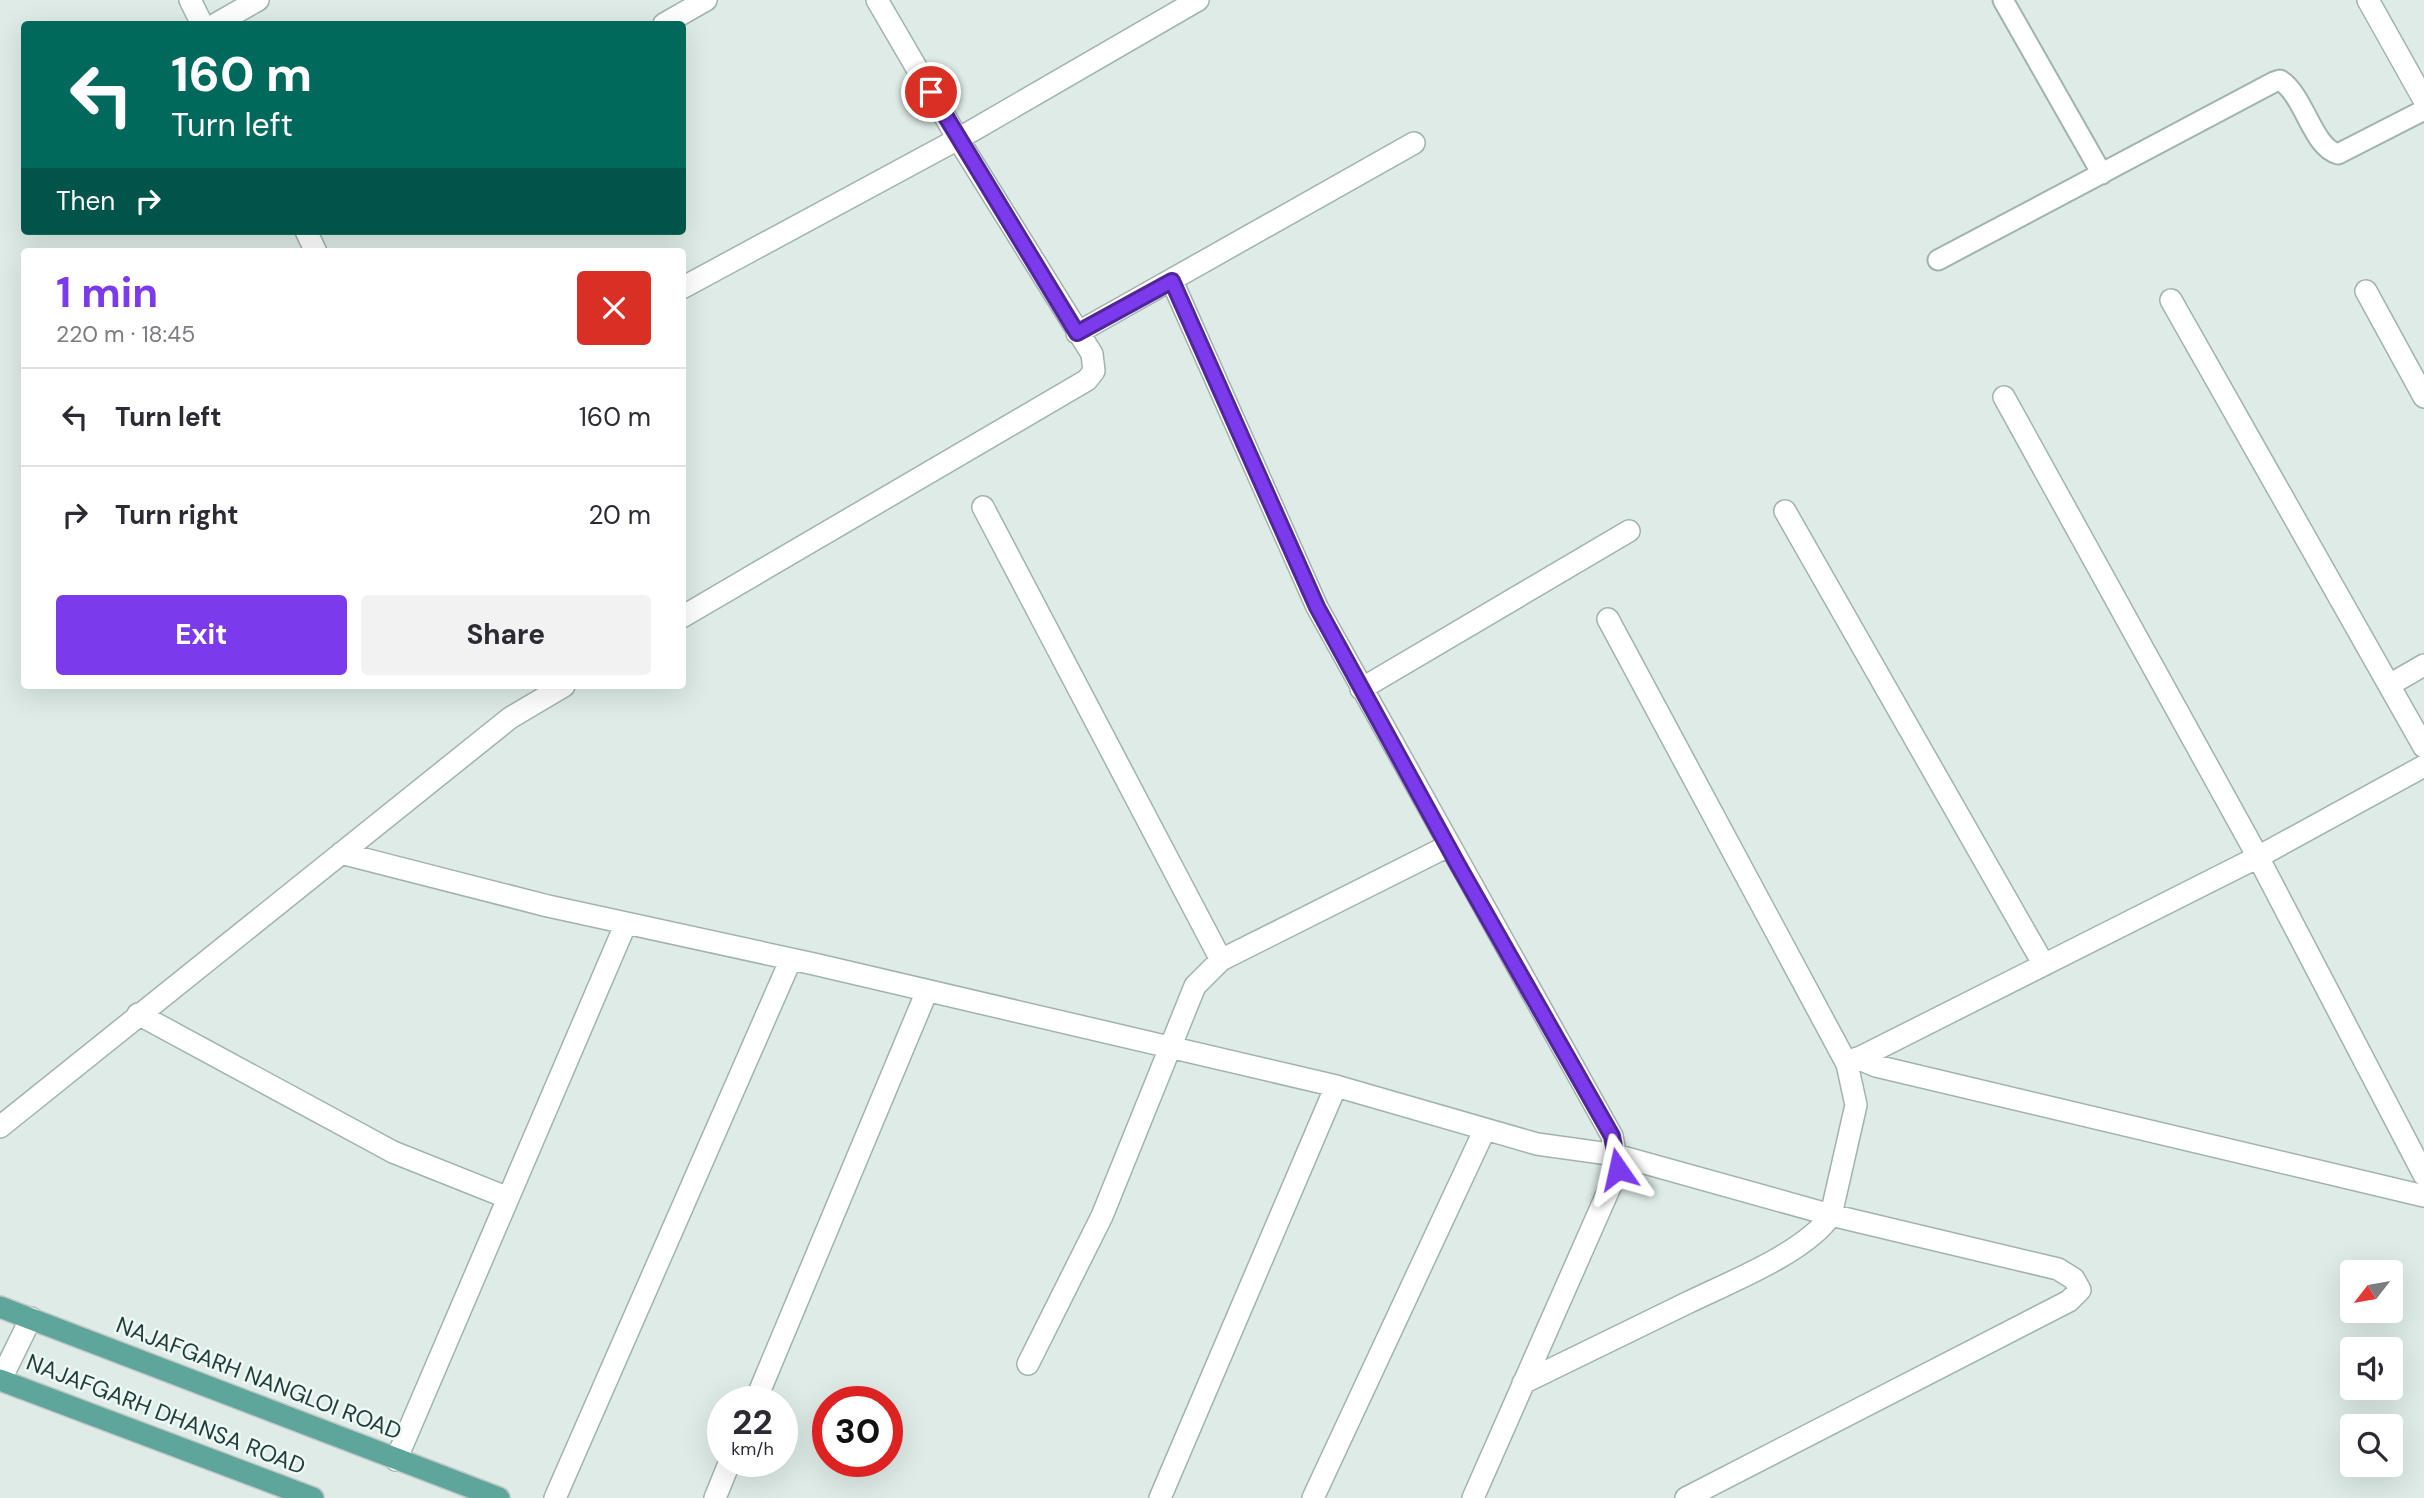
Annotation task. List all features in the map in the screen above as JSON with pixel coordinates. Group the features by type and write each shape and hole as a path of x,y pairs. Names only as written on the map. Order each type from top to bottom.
{"main road":[{"name":"NAJAFGARH NANGLOI ROAD","path":"0,1307 499,1498"},
{"name":"NAJAFGARH DHANSA ROAD","path":"0,1381 313,1498"}],"street":[{"path":"190,0 200,21"},
{"path":"221,21 258,0"},
{"path":"669,21 706,0"},
{"path":"686,615 1087,380 1094,371 1093,354 1077,333 958,139 877,0"},
{"path":"686,286 958,139 1198,0"},
{"path":"2368,0 2424,100"},
{"path":"1077,333 1414,144"},
{"path":"1172,281 1317,607 1612,1136 1618,1169 1473,1498"},
{"path":"2366,291 2424,397"},
{"path":"2171,300 2391,684 2424,747"},
{"path":"2004,397 2258,857 2424,1175"},
{"path":"983,507 1221,960"},
{"path":"1785,511 2044,965"},
{"path":"1361,689 1629,531"},
{"path":"1523,1383 1749,1272 1808,1240 1822,1228 1831,1215 1856,1105 1852,1061 1608,620"},
{"path":"2391,684 2424,665"},
{"path":"0,1127 510,718 537,693"},
{"path":"1852,1061 2258,857 2424,766"},
{"path":"1028,1364 1102,1216 1195,986 1221,960 1448,846"},
{"path":"341,853 626,923 1336,1086 1537,1144 1616,1155 1831,1215 2058,1269 2074,1279 2080,1290 2069,1301 1686,1498"},
{"path":"396,1460 506,1197 626,923"},
{"path":"555,1498 790,959"},
{"path":"762,1386 927,990"},
{"path":"138,1014 393,1152 506,1197"},
{"path":"1852,1061 2424,1196"},
{"path":"1160,1498 1336,1086"},
{"path":"1313,1498 1485,1129"},
{"path":"0,1381 31,1318"},
{"path":"715,1498 724,1477"}],"lane":[{"path":"2003,0 2102,174"},
{"path":"1938,260 2280,80 2290,86 2321,142 2338,154 2424,110"}],"route":[{"path":"931,92 1077,333 1172,281 1317,607 1458,865 1612,1136 1618,1169"}]}
